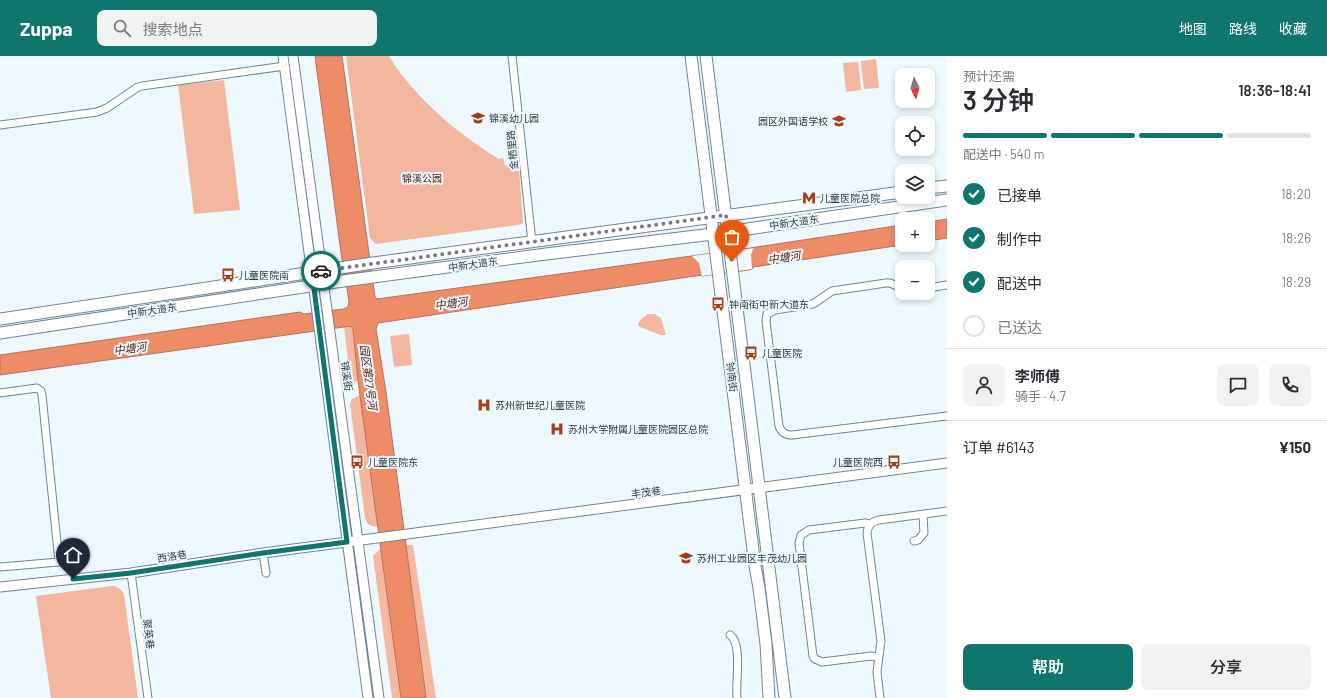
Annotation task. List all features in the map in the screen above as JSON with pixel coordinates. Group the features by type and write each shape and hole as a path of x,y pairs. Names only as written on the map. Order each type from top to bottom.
{"main road":[{"name":"锦溪街","path":"284,56 319,285 327,310 379,698"},
{"name":"锦溪街","path":"293,56 317,272"},
{"name":"钟南街","path":"691,56 765,637 769,698"},
{"name":"钟南街","path":"706,56 734,272 785,698"},
{"path":"935,187 947,186"},
{"name":"中新大道东","path":"0,319 373,263 895,193"},
{"name":"中新大道东","path":"0,333 343,281 728,232 947,200"},
{"name":"锦溪街","path":"319,285 318,312 320,332 368,698"},
{"name":"丰茂巷","path":"347,542 947,463"},
{"name":"西洛巷","path":"0,587 131,573 347,542"}],"street":[{"name":"金栖里路","path":"512,56 532,242"},
{"path":"0,125 98,112 107,108 138,87 147,85 285,66"},
{"path":"895,285 886,283 838,289 832,291 813,304 775,310 767,314 766,321 780,429 787,435 792,435 947,416"},
{"path":"935,287 947,285"},
{"path":"0,393 37,388 40,390 42,395 59,562 0,567"},
{"path":"879,657 871,656 822,662 815,659 813,656 799,543 801,535 809,530 865,523 870,524 879,520 947,511"},
{"path":"914,541 918,540 924,533 922,515"},
{"path":"870,524 867,533 881,646 877,672 880,698"},
{"path":"263,553 266,573"},
{"name":"聚英巷","path":"131,573 148,698"},
{"path":"730,635 734,637 737,652 737,698"}],"green space":[{"name":"锦溪公园","path":"346,56 389,56 411,86 446,121 471,141 499,159 503,158 505,165 515,170 519,170 523,223 518,225 376,244 370,238"},
{"path":"876,59 879,88 864,89 861,61"},
{"path":"858,62 861,90 846,92 843,63"},
{"path":"224,80 240,210 194,214 178,85"},
{"path":"409,334 412,365 394,367 390,336"},
{"path":"360,395 378,526 370,525 365,518 350,404 352,399"},
{"path":"112,586 119,588 124,594 138,698 51,698 36,596"}],"shaded area":[{"path":"648,314 655,314 661,318 666,335 660,335 638,326 640,320"},
{"path":"351,326 353,329 358,381 354,382 350,379 344,327"},
{"path":"406,545 413,545 436,698 426,698"},
{"path":"381,549 401,698 392,698 373,556"}],"water":[{"path":"315,56 342,56 375,297 377,299 750,248 895,226 895,246 753,267 749,270 702,275 378,323 376,329 386,392 426,698 401,698 358,381 353,329 351,326 0,375 0,355 300,312 304,314 343,309 348,307 349,301 341,253"},
{"path":"947,219 947,238 935,240 935,221"}],"pier":[{"path":"755,248 753,249 751,255 752,269 702,276 699,263 692,256"}],"way so far":[{"path":"321,271 726,215 732,261"}],"place":[{"name":"锦溪幼儿园","path":"478,118"},
{"name":"园区外国语学校","path":"839,121"},
{"name":"儿童医院总院","path":"809,198"},
{"name":"儿童医院南","path":"228,275"},
{"name":"钟南街中新大道东","path":"718,304"},
{"name":"儿童医院","path":"751,353"},
{"name":"苏州新世纪儿童医院","path":"484,405"},
{"name":"苏州大学附属儿童医院园区总院","path":"557,429"},
{"name":"儿童医院东","path":"357,462"},
{"name":"儿童医院西","path":"894,462"},
{"name":"苏州工业园区丰茂幼儿园","path":"686,558"}],"route":[{"path":"73,579 131,573 347,542 312,273 321,271"}],"water label":[{"name":"中塘河","path":"784,257"},
{"name":"中塘河","path":"451,303"},
{"name":"中塘河","path":"130,348"},
{"name":"园区第27号河","path":"369,377"}]}
